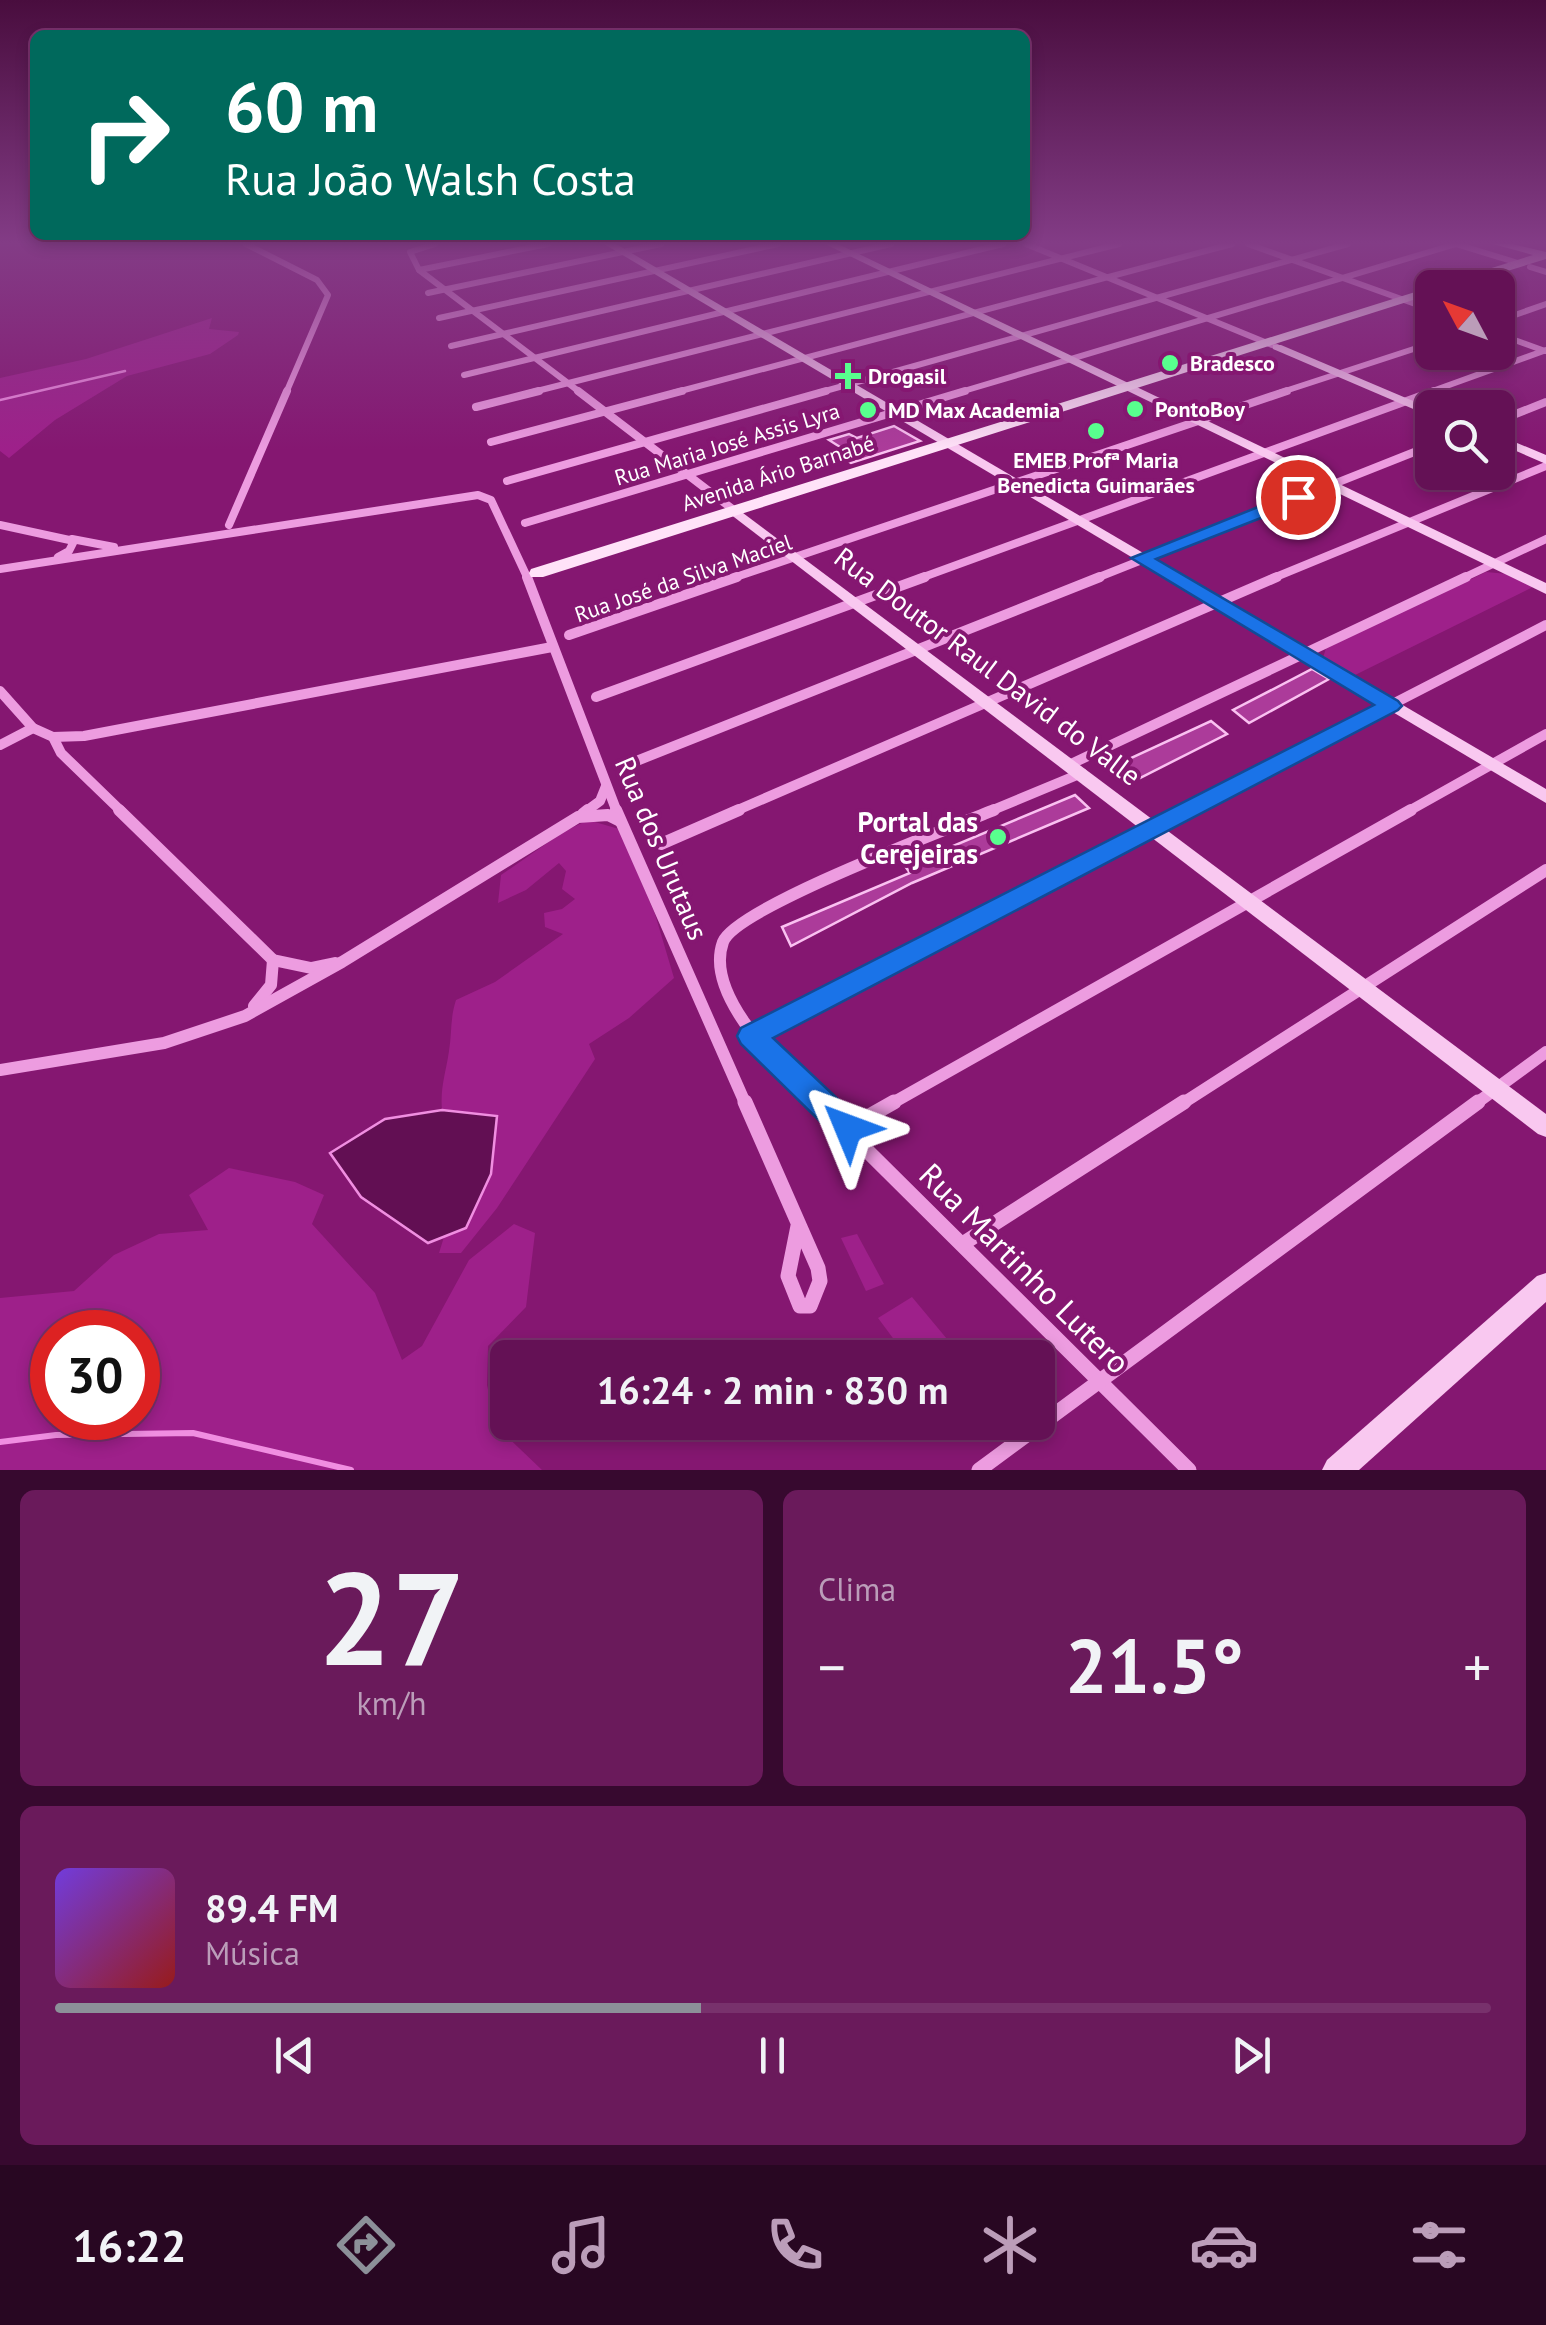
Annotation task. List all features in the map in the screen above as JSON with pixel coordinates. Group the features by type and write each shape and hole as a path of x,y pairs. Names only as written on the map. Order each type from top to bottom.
{"main road":[{"name":"Avenida Ário Barnabé","path":"540,579 1374,313"}],"street":[{"path":"229,526 320,313"},
{"path":"440,318 462,313"},
{"name":"Rua Doutor Raul David do Valle","path":"475,313 1546,1127"},
{"path":"451,346 590,313"},
{"path":"464,375 722,313"},
{"path":"725,313 1546,797"},
{"path":"476,407 850,313"},
{"path":"491,442 972,313 1546,590"},
{"path":"508,481 1102,313"},
{"path":"1191,313 1415,406"},
{"name":"Rua Maria José Assis Lyra","path":"525,523 1229,313"},
{"path":"1515,340 1545,351"},
{"name":"Rua José da Silva Maciel","path":"569,636 1012,482 1415,349"},
{"path":"596,697 1260,451 1545,351"},
{"path":"1515,414 1546,402"},
{"path":"1515,448 1546,463"},
{"path":"624,766 1415,452"},
{"path":"661,844 1546,463"},
{"name":"Rua dos Urutaus","path":"254,530 478,494 496,504 623,826 798,1226"},
{"path":"0,525 127,549"},
{"path":"205,538 229,526 254,530"},
{"path":"0,569 254,530"},
{"path":"48,560 69,550 74,541 71,539"},
{"path":"1077,768 1302,653 1546,539"},
{"path":"751,1036 1546,625"},
{"path":"0,691 33,728 53,736 84,736 552,647"},
{"path":"0,745 33,728"},
{"path":"848,1128 1546,734"},
{"path":"53,736 61,753 273,960 312,968 342,962"},
{"name":"Rua Martinho Lutero","path":"1077,768 799,892 732,927 722,944 722,968 731,997 751,1036 1189,1470"},
{"path":"0,1070 164,1043 245,1016 342,962 578,817 607,792 606,780"},
{"path":"578,817 608,815 623,826"},
{"path":"964,1243 1546,870"},
{"path":"245,1016 271,988 273,960"},
{"path":"979,1470 1546,1052"},
{"path":"1336,1470 1546,1285"}],"shaded area":[{"path":"212,318 209,329 239,332 238,335 210,354 127,376 55,420 9,458 0,451 0,378 86,359"},
{"path":"1486,572 1508,574 1535,586 1351,677 1323,658 1326,648"},
{"path":"588,820 619,829 655,914 674,978 629,1018 589,1044 595,1059 497,1208 461,1253 439,1253 444,1237 466,1228 491,1174 497,1117 442,1110 456,1000 495,982 563,934 545,927 544,913 562,909 575,899 562,889 566,871 559,863 526,890 498,903 501,875 563,832"},
{"path":"442,1110 497,1116 491,1174 466,1228 428,1243 361,1197 330,1153 385,1119"},
{"path":"229,1168 295,1182 324,1195 312,1224 375,1293 402,1360 422,1346 469,1260 514,1224 535,1233 526,1307 490,1340 487,1385 490,1440 511,1440 542,1470 0,1470 0,1298 74,1291 114,1255 159,1234 208,1230 189,1195"},
{"path":"857,1234 884,1284 866,1291 841,1238"},
{"path":"912,1297 948,1340 894,1340 878,1318"}],"building":[{"path":"894,426 920,441 851,463 838,455 848,452 829,440 849,434 857,438"},
{"path":"1312,669 1329,679 1249,723 1233,710"},
{"path":"1211,721 1227,734 1138,779 1116,765"},
{"name":"Portal das Cerejeiras","path":"1075,795 1089,808 912,883 791,946 782,927 910,873 905,866"}],"waterway":[{"path":"0,400 125,371"},
{"path":"0,1442 56,1435 193,1433 351,1470"}],"place":[{"name":"Bradesco","path":"1170,363"},
{"name":"Drogasil","path":"848,376"},
{"name":"PontoBoy","path":"1135,409"},
{"name":"MD Max Academia","path":"868,410"},
{"name":"EMEB Profª Maria Benedicta Guimarães","path":"1096,431"},
{"name":"Portal das Cerejeiras","path":"998,837"}],"route":[{"path":"848,1128 751,1036 1390,706 1141,558 1298,497"}]}
